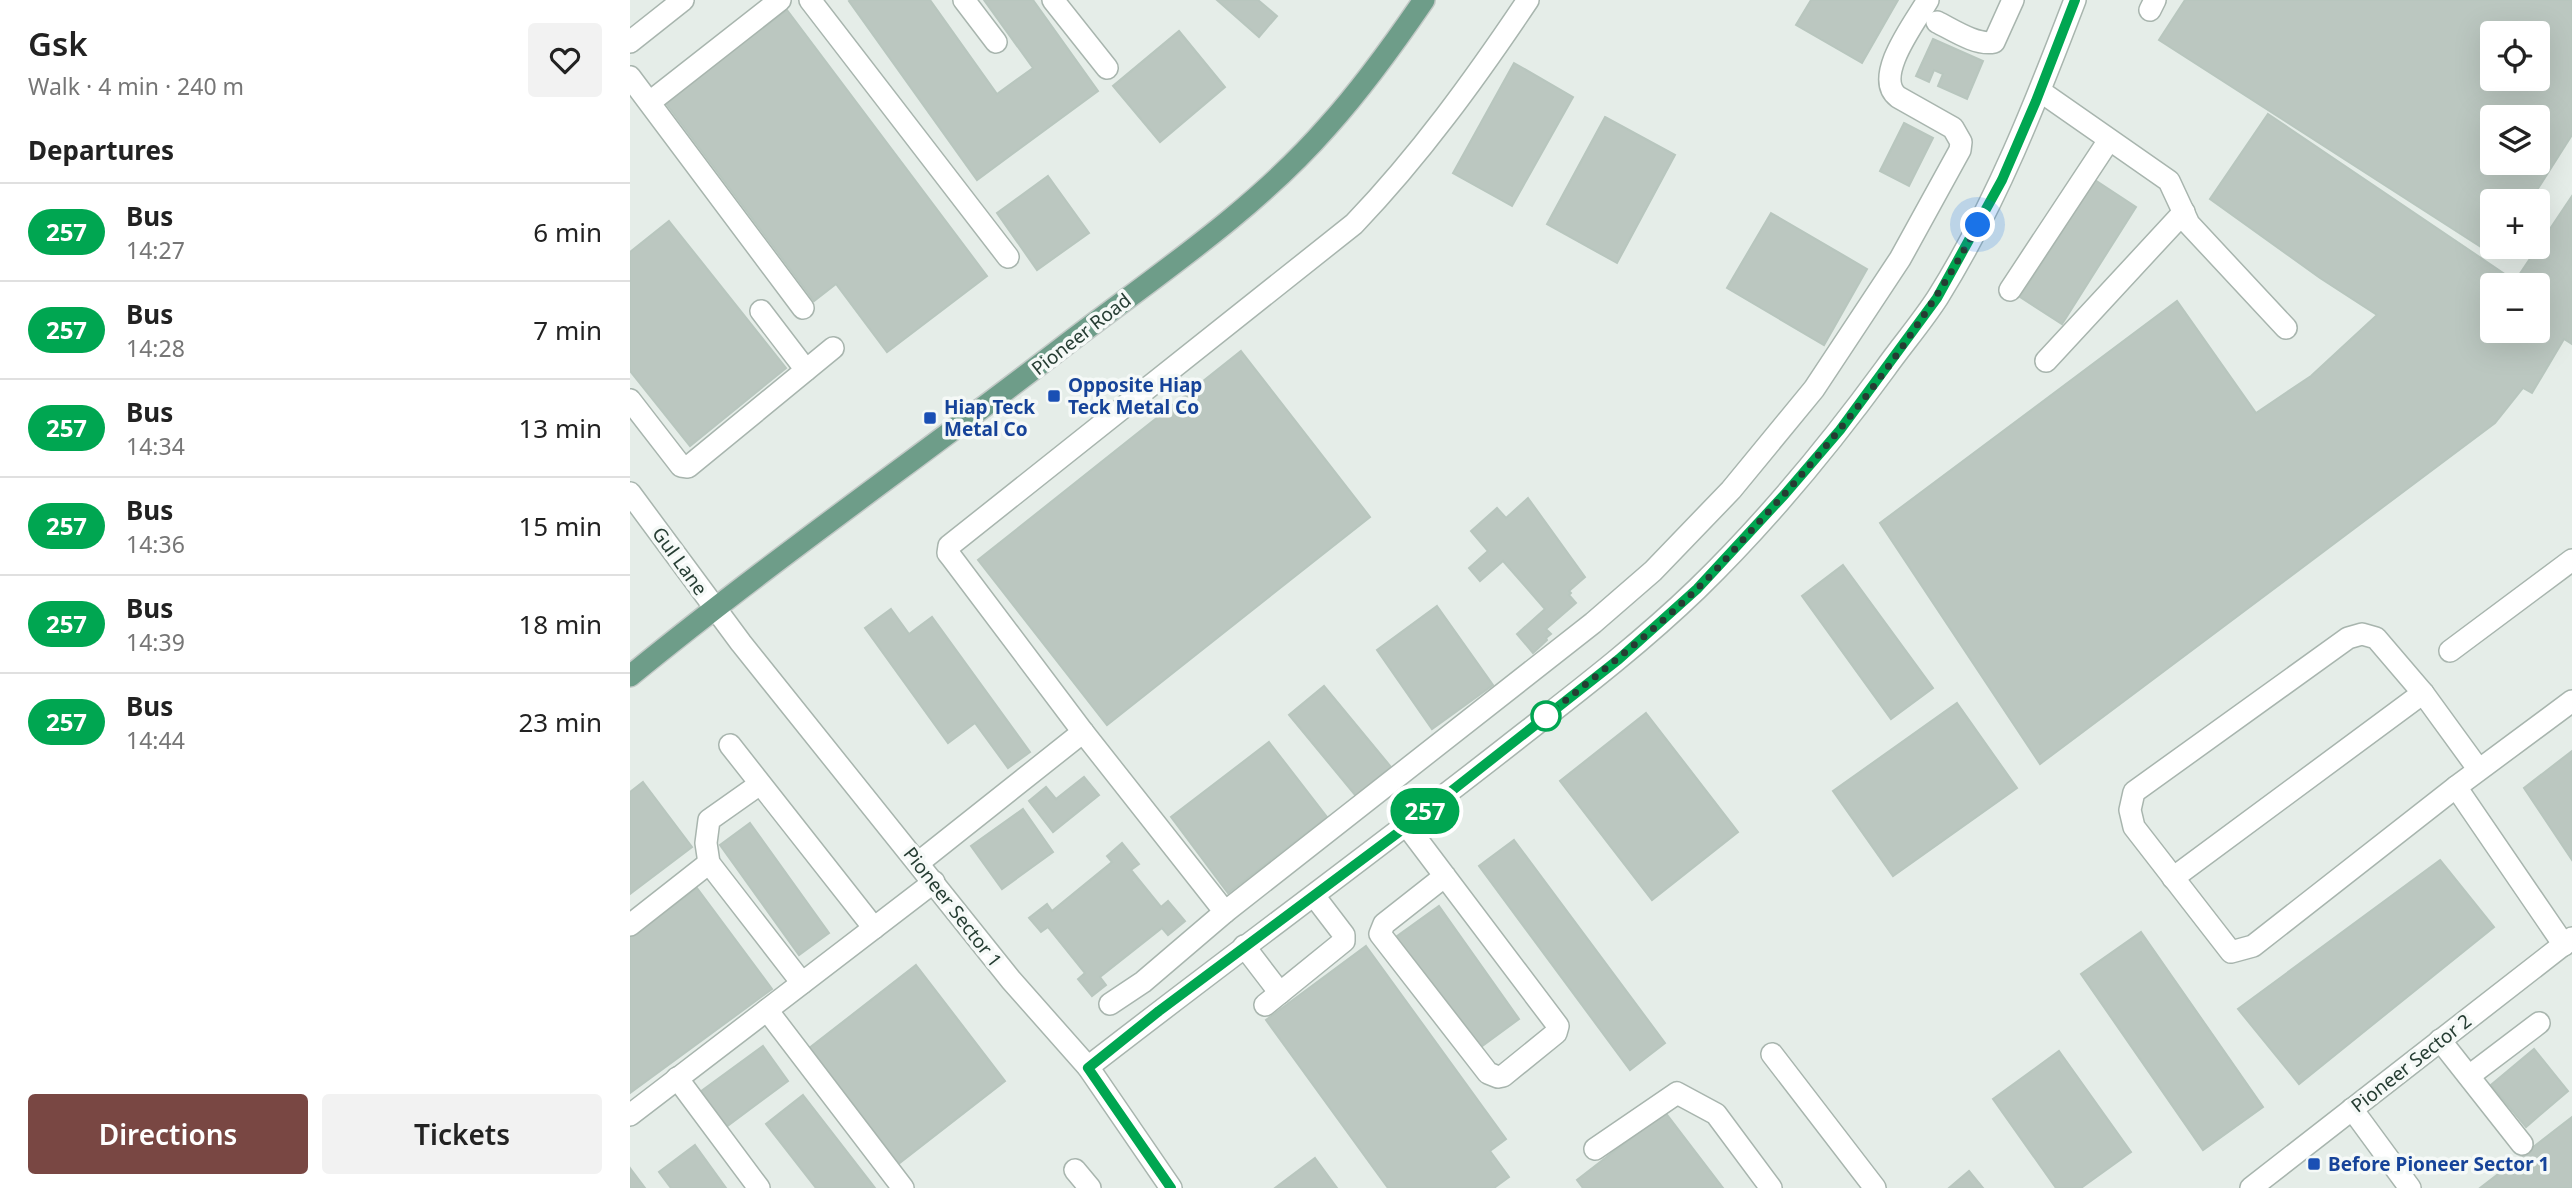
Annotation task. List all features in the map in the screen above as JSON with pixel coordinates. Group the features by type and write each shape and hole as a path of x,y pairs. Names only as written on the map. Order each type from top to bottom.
{"main road":[{"name":"Pioneer Road","path":"630,676 714,608 946,437 1215,230 1273,181 1327,128 1386,56 1424,0"}],"street":[{"path":"630,41 683,0"},
{"path":"650,102 780,0"},
{"path":"810,0 1008,257"},
{"path":"964,0 996,42"},
{"path":"1053,0 1107,68"},
{"path":"1224,912 948,553 949,546 1354,224 1396,180 1470,86 1528,0"},
{"path":"1110,1004 1143,982 1224,912 1593,623 1653,571 1731,489 1814,389 1900,260 1960,150 1961,142 1953,128 1898,97 1889,85 1892,62 1928,0"},
{"path":"1937,22 1982,43 1991,43 2000,33 2013,0"},
{"path":"1088,1068 1244,946 1315,897 1407,826 1619,659 1697,589 1840,430 1937,298 2002,180 2040,92 2075,0"},
{"path":"630,77 803,308"},
{"path":"2040,92 2169,181 2189,224 2286,328"},
{"path":"2010,290 2109,140"},
{"path":"2046,361 2184,212"},
{"path":"761,311 806,370"},
{"path":"630,401 681,466 688,467 833,348"},
{"name":"Gul Lane","path":"630,493 730,629"},
{"path":"2450,651 2572,560"},
{"name":"Pioneer Sector 1","path":"730,629 1011,980 1088,1068 1171,1188"},
{"path":"2479,770 2423,694 2376,638 2362,634 2348,638 2134,792 2130,810 2134,827 2231,952 2253,946 2572,701"},
{"path":"2173,878 2423,694"},
{"path":"918,863 1083,732"},
{"path":"730,745 874,928"},
{"path":"760,784 709,820 706,843 709,863 802,983"},
{"path":"2456,788 2565,944 2572,966"},
{"path":"1407,826 1445,876 1558,1026 1556,1033 1503,1076 1488,1073 1380,934 1384,924 1445,876"},
{"path":"630,925 709,863"},
{"path":"630,1115 933,882"},
{"path":"1244,946 1273,999 1344,941 1344,935 1315,897"},
{"name":"Pioneer Sector 2","path":"2251,1188 2565,944"},
{"path":"767,1010 903,1188"},
{"path":"2469,1076 2539,1023"},
{"path":"2440,1040 2522,1144"},
{"path":"1772,1054 1875,1188"},
{"path":"677,1078 759,1188"},
{"path":"1595,1149 1676,1093 1716,1114 1771,1188"},
{"path":"2352,1109 2410,1188"},
{"path":"1075,1170 1090,1188"}],"building":[{"path":"930,0 997,94 1033,68 984,0 1033,0 1098,91 977,180 849,1"},
{"path":"1217,0 1258,0 1277,16 1259,37"},
{"path":"1811,0 1898,0 1862,63 1796,25"},
{"path":"2185,0 2572,0 2572,135 2550,170 2550,105 2480,105 2480,175 2547,175 2538,189 2480,189 2480,246 2159,40"},
{"path":"787,10 987,276 887,352 836,284 814,301 665,102"},
{"path":"1179,31 1225,87 1160,142 1113,86"},
{"path":"1933,39 1983,61 1967,99 1938,86 1943,74 1934,70 1929,82 1916,76"},
{"path":"1514,63 1573,97 1512,206 1453,173"},
{"path":"2268,114 2503,273 2480,273 2480,343 2550,343 2550,273 2520,273 2530,259 2550,259 2550,229 2572,196 2572,344 2564,339 2532,393 2523,388 2495,423 2040,764 1880,523 2177,301 2256,413 2311,376 2377,315 2320,278 2210,199"},
{"path":"1605,117 1675,155 1617,263 1547,224"},
{"path":"1904,123 1933,138 1909,186 1880,171"},
{"path":"1048,176 1089,233 1037,270 997,213"},
{"path":"2095,180 2136,207 2062,324 2020,297"},
{"path":"1771,213 1867,269 1824,345 1727,288"},
{"path":"669,221 786,368 690,446 630,371 630,252"},
{"path":"1241,351 1370,517 1107,725 978,560"},
{"path":"1528,498 1585,577 1569,591 1576,603 1546,629 1551,634 1533,653 1517,634 1545,609 1503,561 1480,581 1469,568 1488,551 1471,531 1497,508 1506,518"},
{"path":"1843,565 1933,688 1891,719 1802,596"},
{"path":"1437,606 1493,685 1432,729 1377,650"},
{"path":"891,609 909,634 932,617 1030,752 1008,768 975,723 948,743 865,628"},
{"path":"1324,686 1391,767 1356,796 1289,715"},
{"path":"1957,703 2017,788 1893,876 1833,791"},
{"path":"1646,713 1738,832 1652,900 1560,781"},
{"path":"1269,742 1327,817 1228,893 1171,817"},
{"path":"2572,751 2572,860 2524,788"},
{"path":"1084,777 1099,795 1053,832 1029,801 1046,787 1056,799"},
{"path":"643,782 692,847 630,894 630,792"},
{"path":"1023,809 1053,852 1002,889 971,846"},
{"path":"750,823 829,933 799,955 720,845"},
{"path":"1514,840 1665,1043 1630,1070 1479,866"},
{"path":"1122,843 1139,864 1131,870 1161,907 1168,901 1185,921 1168,935 1162,928 1100,977 1106,985 1092,996 1078,979 1085,973 1048,927 1041,932 1029,918 1047,904 1052,911 1112,862 1107,856"},
{"path":"2440,860 2494,927 2299,1084 2238,1009"},
{"path":"697,888 772,989 630,1093 630,937"},
{"path":"1439,906 1519,1019 1474,1052 1393,939"},
{"path":"2141,932 2263,1107 2203,1150 2081,974"},
{"path":"1366,946 1506,1139 1490,1151 1509,1177 1494,1188 1388,1188 1266,1020"},
{"path":"916,965 1005,1081 897,1165 808,1049"},
{"path":"763,1046 788,1081 726,1127 700,1092"},
{"path":"2534,1049 2568,1091 2526,1127 2491,1085"},
{"path":"2059,1051 2131,1152 2081,1188 2056,1188 1993,1099"},
{"path":"803,1095 875,1188 816,1188 766,1124"},
{"path":"1665,1112 1723,1188 1583,1188 1577,1180"},
{"path":"2572,1117 2572,1188 2480,1188"},
{"path":"695,1145 726,1188 671,1188 659,1172"},
{"path":"1315,1158 1337,1188 1275,1188"},
{"path":"630,1168 645,1188 630,1188"},
{"path":"1969,1171 1983,1188 1949,1188"}],"bus line":[{"name":"257","path":"1171,1188 1088,1068 1244,946 1315,897 1619,659 1697,589 1785,494 1840,430 1937,298 2002,180 2075,0"}],"place":[{"name":"Opposite Hiap Teck Metal Co","path":"1054,396"},
{"name":"Hiap Teck Metal Co","path":"930,418"},
{"name":"Before Pioneer Sector 1","path":"2314,1164"}],"route":[{"path":"1546,716 1619,659 1697,589 1785,494 1840,430 1937,298 1978,225"}]}
